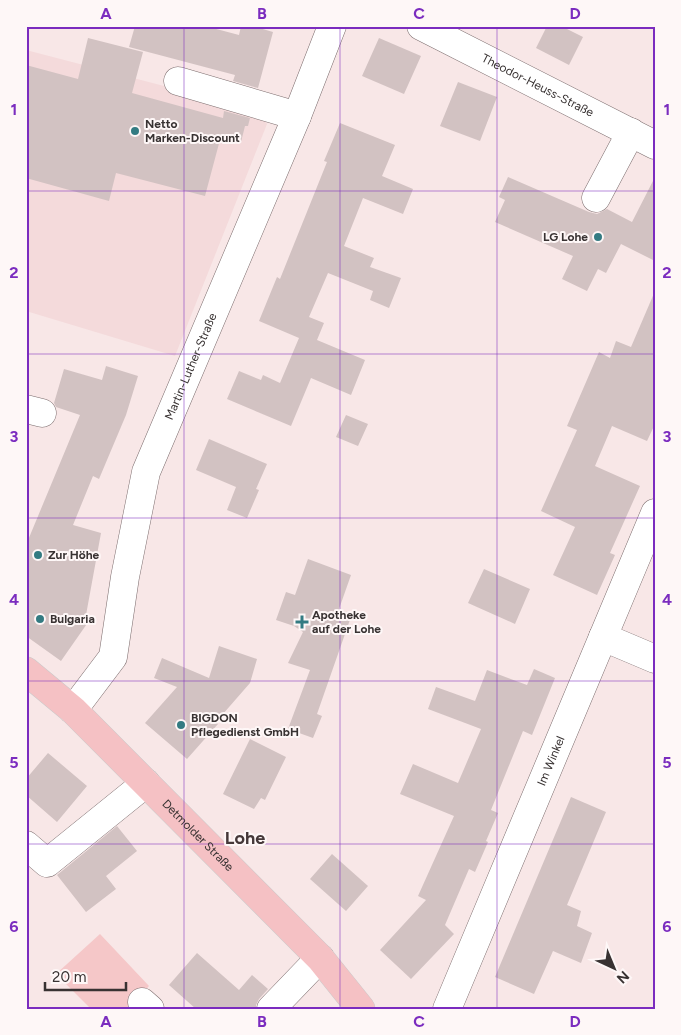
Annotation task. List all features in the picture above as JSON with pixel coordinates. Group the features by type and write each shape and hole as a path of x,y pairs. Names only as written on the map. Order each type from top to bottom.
{"main road":[{"name":"Detmolder Straße","path":"26,671 73,710 320,958 360,1009"}],"street":[{"name":"Martin-Luther-Straße","path":"73,710 113,657 125,577 146,472 297,116 332,26"},
{"name":"Theodor-Heuss-Straße","path":"421,26 655,144"},
{"path":"178,81 297,116"},
{"path":"596,198 630,132"},
{"name":"Im Winkel","path":"447,1009 655,513"},
{"path":"603,636 655,659"},
{"path":"26,845 47,863 146,783"},
{"path":"271,1009 320,958"}],"shaded area":[{"path":"26,50 260,111 267,124 175,356 26,311"},
{"path":"100,934 149,986 129,1007 131,1009 91,1009 56,974"}],"building":[{"path":"135,26 205,26 239,35 241,26 252,26 273,32 258,88 233,81 235,75 129,47"},
{"path":"547,26 561,26 583,37 569,65 536,48"},
{"name":"Netto Marken-Discount","path":"88,38 143,52 132,93 223,118 224,111 250,118 248,126 245,126 241,142 221,136 205,196 116,173 109,201 26,178 26,65 78,79"},
{"path":"379,38 421,56 404,94 362,76"},
{"path":"458,82 497,97 480,141 440,126"},
{"path":"340,123 395,145 382,176 413,189 403,214 363,198 344,246 374,258 370,267 401,278 389,308 370,300 373,291 328,273 309,317 324,323 317,340 365,360 351,395 311,378 291,426 227,399 239,371 261,380 263,375 280,383 299,338 259,321 277,277 280,279 327,162 324,161"},
{"path":"508,177 589,212 597,214 607,209 632,222 655,177 655,261 621,244 606,273 598,269 587,291 562,279 573,256 495,222 505,200 499,197"},
{"path":"655,291 655,424 647,441 612,426 595,466 640,486 610,553 615,555 597,595 553,575 575,527 541,511 577,430 567,426 599,352 610,358 616,341 631,347"},
{"path":"106,366 138,376 126,415 99,479 93,476 73,525 101,533 86,615 91,618 61,661 26,636 26,545 80,415 56,407 54,403 64,369 102,380"},
{"path":"346,415 368,424 358,446 336,437"},
{"path":"209,439 267,464 256,489 259,490 247,518 227,510 236,487 196,470"},
{"path":"308,559 351,575 339,609 352,614 317,714 322,716 313,738 288,729 310,670 288,663 303,632 294,626 276,620 286,592 295,595"},
{"path":"484,569 530,589 515,624 468,603"},
{"path":"219,646 257,659 250,683 216,722 218,724 187,759 145,723 177,687 154,678 162,658 209,678"},
{"path":"534,669 555,678 532,735 523,731 491,810 498,813 486,841 488,842 475,872 469,869 445,925 454,934 411,979 380,950 426,900 418,896 454,816 400,794 413,764 458,783 481,729 428,709 436,687 475,701 487,670 527,685"},
{"path":"250,739 286,757 265,800 261,798 254,809 223,794"},
{"path":"48,753 87,786 57,822 26,795 26,779"},
{"path":"571,797 606,812 567,905 581,911 577,926 592,933 581,963 553,951 534,994 495,977"},
{"path":"117,826 137,851 106,876 116,889 86,912 57,875"},
{"path":"332,854 368,886 346,911 310,879"},
{"path":"197,953 239,990 252,975 268,989 259,999 256,1009 196,1009 169,985"}],"place":[{"name":"Netto Marken-Discount","path":"135,131"},
{"name":"LG Lohe","path":"598,237"},
{"name":"Zur Höhe","path":"38,555"},
{"name":"Bulgaria","path":"40,619"},
{"name":"Apotheke auf der Lohe","path":"302,622"},
{"name":"BIGDON Pflegedienst GmbH","path":"181,725"}],"district":[{"name":"Lohe","path":"245,838"}]}
